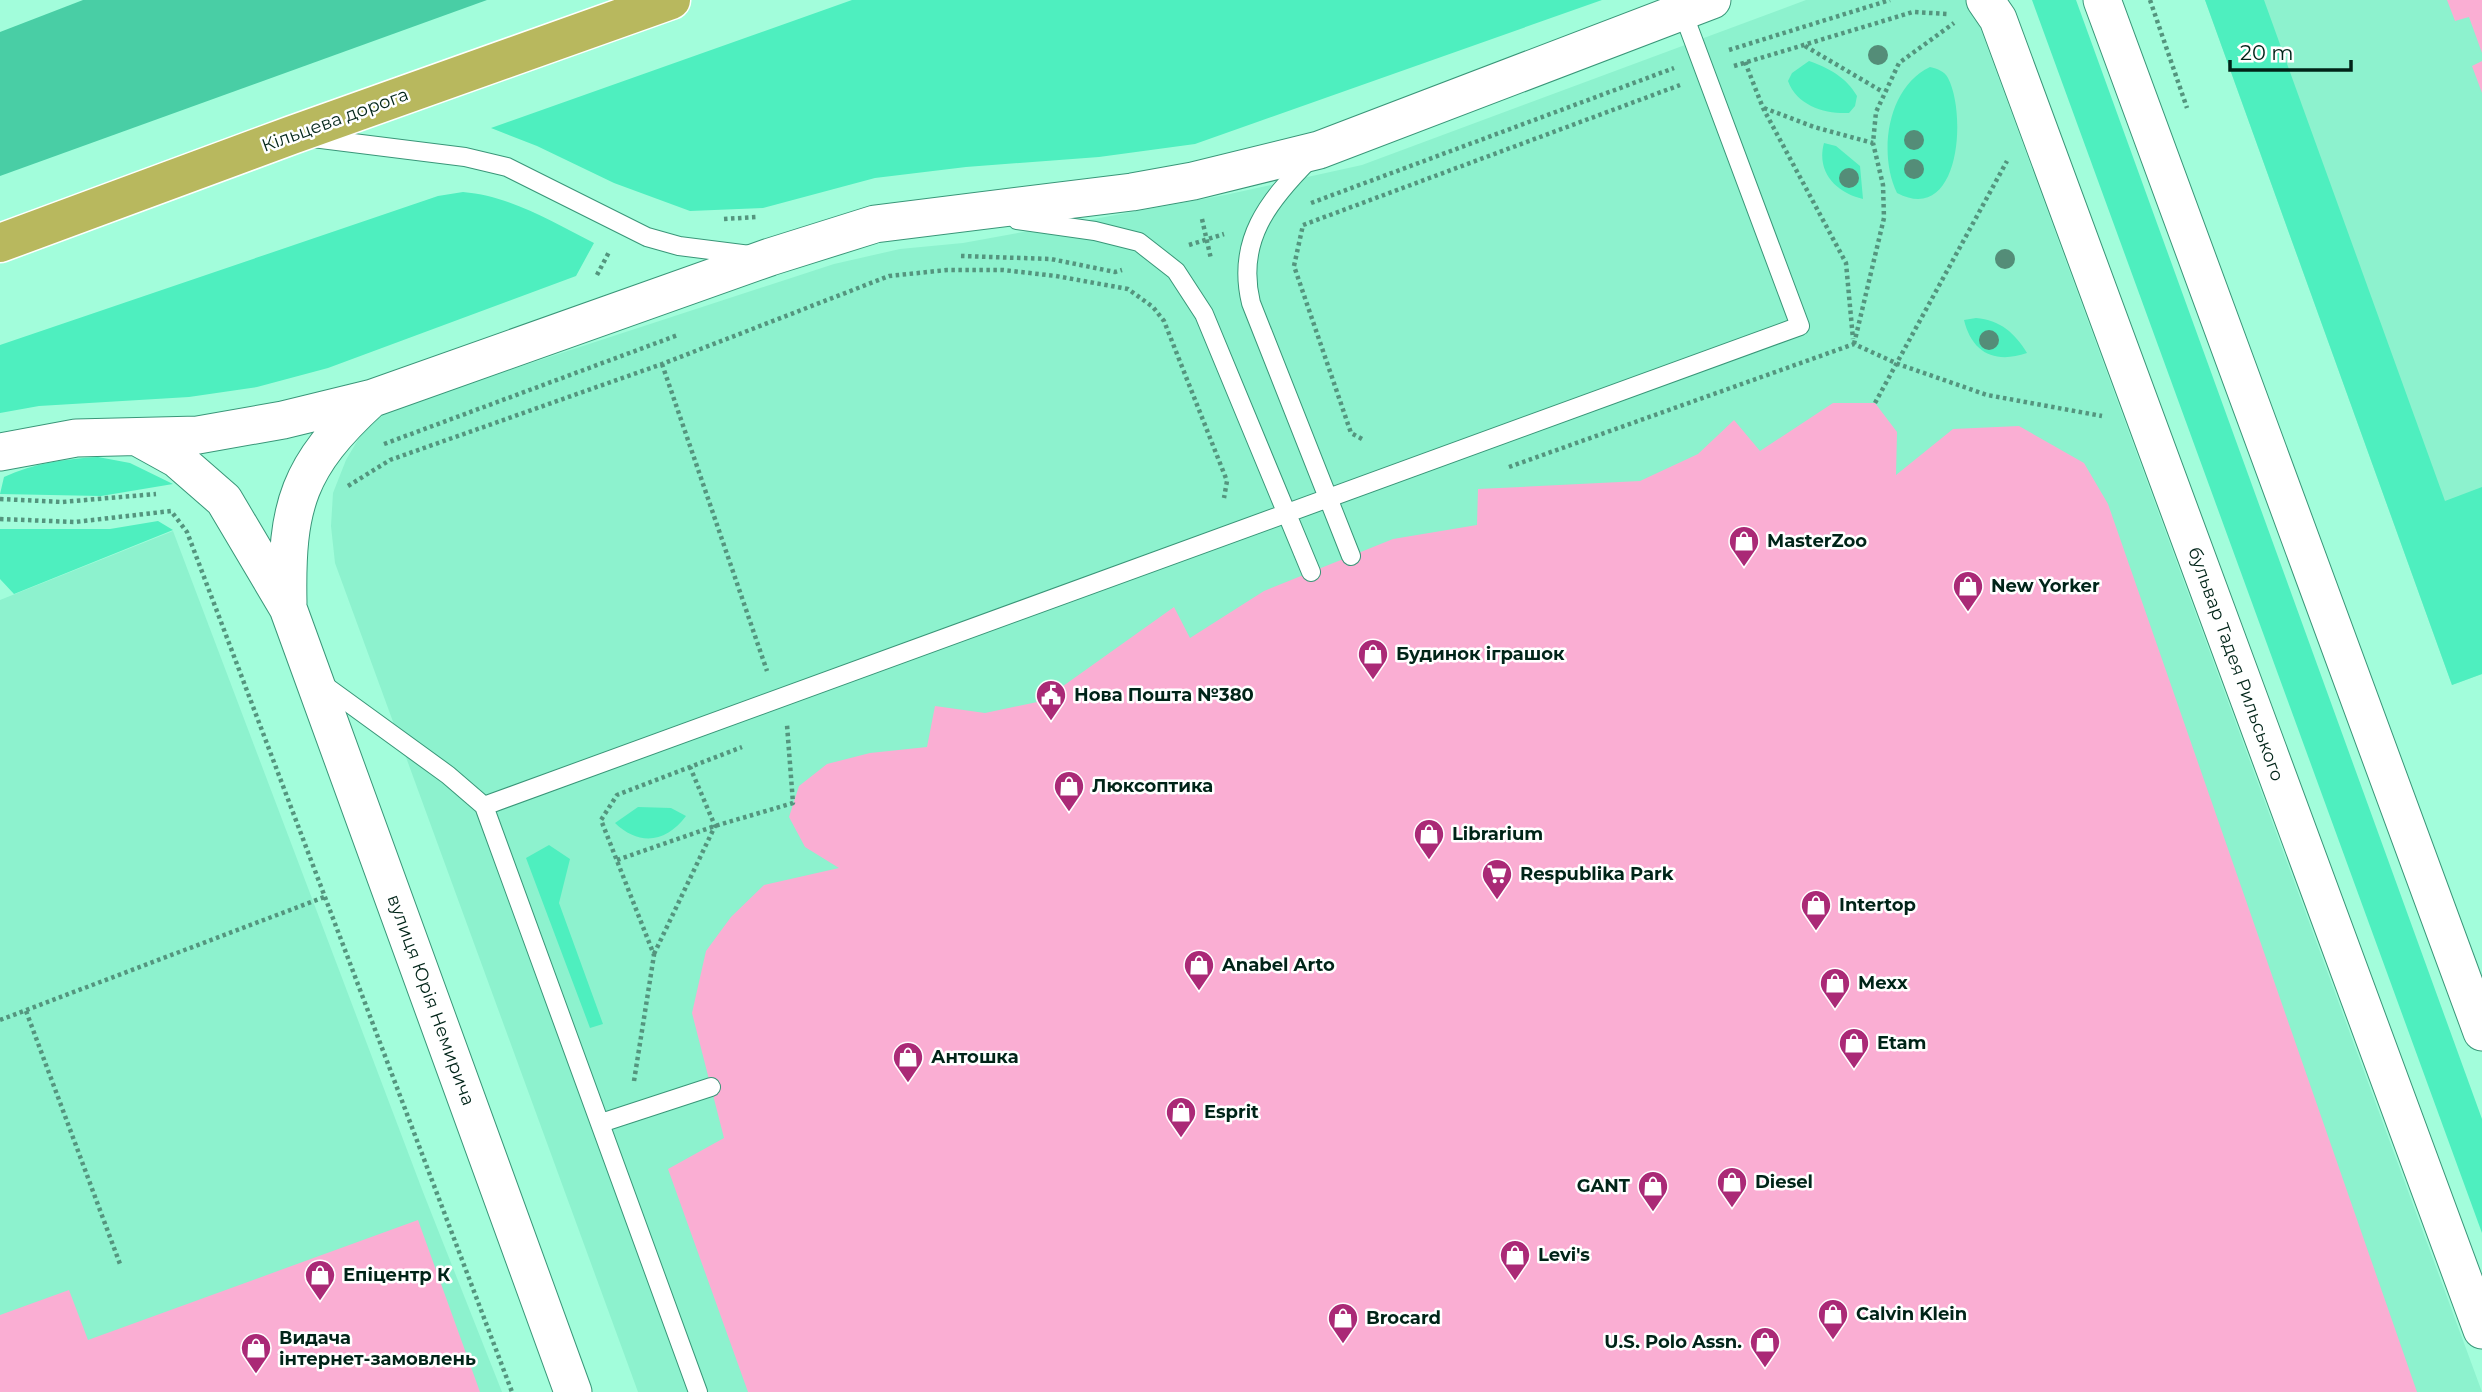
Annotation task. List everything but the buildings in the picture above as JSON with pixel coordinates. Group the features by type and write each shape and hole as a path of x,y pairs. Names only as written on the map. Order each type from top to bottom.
{"highway":[{"name":"Кільцева дорога","path":"0,243 292,135 671,0"}],"street":[{"path":"2102,0 2482,1032"},
{"path":"0,452 76,438 198,435 271,422 373,398 770,257 875,224 1193,181 1319,150 1697,5"},
{"name":"бульвар Тадея Рильського","path":"1974,8 1998,19 2482,1330"},
{"path":"288,608 286,549 303,479 325,444 373,398"},
{"path":"139,438 177,459 224,500 288,608"},
{"name":"вулиця Юрія Немирича","path":"288,608 573,1392"}],"lane":[{"path":"484,806 1800,326 1703,67 1697,5"},
{"path":"292,135 465,157 507,167 542,182 622,227 679,246 770,257"},
{"path":"1319,150 1291,178 1259,223 1249,245 1245,278 1251,303 1351,556"},
{"path":"947,215 1040,222 1095,231 1139,242 1160,256 1192,291 1204,314 1311,572"},
{"path":"312,676 448,775 484,806 698,1392"},
{"path":"601,1123 711,1087"}],"path":[{"path":"952,256 1051,260 1115,272 1890,0"},
{"path":"1745,62 1763,108 1846,262 1854,344 1884,218 1883,185 1873,143 1876,112 1883,92 1899,63 1974,8"},
{"path":"1362,439 1351,433 1294,267 1303,225 1703,67 1745,62 1913,12 1950,14"},
{"path":"1805,46 1883,92"},
{"path":"1763,108 1814,127 1873,143"},
{"path":"1875,403 2011,153"},
{"path":"1200,210 1211,259"},
{"path":"717,219 764,215"},
{"path":"596,277 622,227"},
{"path":"344,489 390,460 662,364 888,276 947,270 1003,270 1128,289 1153,307 1164,321 1227,481 1224,498"},
{"path":"383,444 690,331"},
{"path":"617,860 715,826 793,803 789,729 776,699 662,364"},
{"path":"0,499 62,502 162,494"},
{"path":"0,519 75,522 172,511 187,532 327,896 512,1392"},
{"path":"631,1114 654,955 715,826 690,767"},
{"path":"601,820 654,955"},
{"path":"0,1020 327,896"},
{"path":"26,1011 120,1264"}],"shaded area":[{"path":"83,0 487,0 0,176 0,32"},
{"path":"852,0 1602,0 1195,144 1099,157 966,167 875,178 763,208 690,211 614,183 537,146 491,128"},
{"path":"1806,0 1969,0 1971,3 2482,1392 638,1392 335,563 331,526 333,493 346,460 363,431 387,410 834,264 900,249 963,243 1225,195 1362,165"},
{"path":"2032,0 2076,0 2482,1119 2482,1233"},
{"path":"2205,0 2482,0 2482,674 2452,685"},
{"path":"2205,0 2264,0 2445,501 2482,487 2482,674 2452,685"},
{"path":"1809,61 1836,74 1853,89 1857,96 1855,106 1849,113 1813,107 1792,90 1788,81 1792,73"},
{"path":"1930,67 1948,78 1954,95 1957,139 1946,181 1934,194 1918,199 1897,193 1888,160 1888,141 1890,123 1904,90 1915,77"},
{"path":"1824,143 1836,146 1860,166 1863,199 1844,192 1830,180 1823,163"},
{"path":"463,192 481,194 514,204 594,243 576,276 328,368 257,387 189,397 39,406 0,413 0,345 438,196"},
{"path":"1985,319 2006,329 2027,353 2005,357 1986,353 1973,341 1964,320"},
{"path":"98,457 130,463 173,484 101,496 0,494 4,477 15,472 50,462"},
{"path":"158,521 173,530 14,594 0,579 0,529 110,529"},
{"path":"173,531 423,1192 502,1392 0,1392 0,600"},
{"path":"638,807 671,808 686,816 670,832 643,838 615,823"},
{"path":"549,845 570,859 559,903 603,1024 590,1028 526,858"}],"place":[{"name":"MasterZoo","path":"1744,568"},
{"name":"New Yorker","path":"1968,613"},
{"name":"Будинок іграшок","path":"1373,681"},
{"name":"Нова Пошта №380","path":"1051,722"},
{"name":"Люксоптика","path":"1069,813"},
{"name":"Librarium","path":"1429,861"},
{"name":"Respublika Park","path":"1497,901"},
{"name":"Intertop","path":"1816,932"},
{"name":"Anabel Arto","path":"1199,992"},
{"name":"Mexx","path":"1835,1010"},
{"name":"Etam","path":"1854,1070"},
{"name":"Антошка","path":"908,1084"},
{"name":"Esprit","path":"1181,1139"},
{"name":"Diesel","path":"1732,1209"},
{"name":"GANT","path":"1653,1213"},
{"name":"Levi's","path":"1515,1282"},
{"name":"Епіцентр К","path":"320,1302"},
{"name":"Calvin Klein","path":"1833,1341"},
{"name":"Brocard","path":"1343,1345"},
{"name":"U.S. Polo Assn.","path":"1765,1369"},
{"name":"Видача інтернет-замовлень","path":"256,1375"}]}
